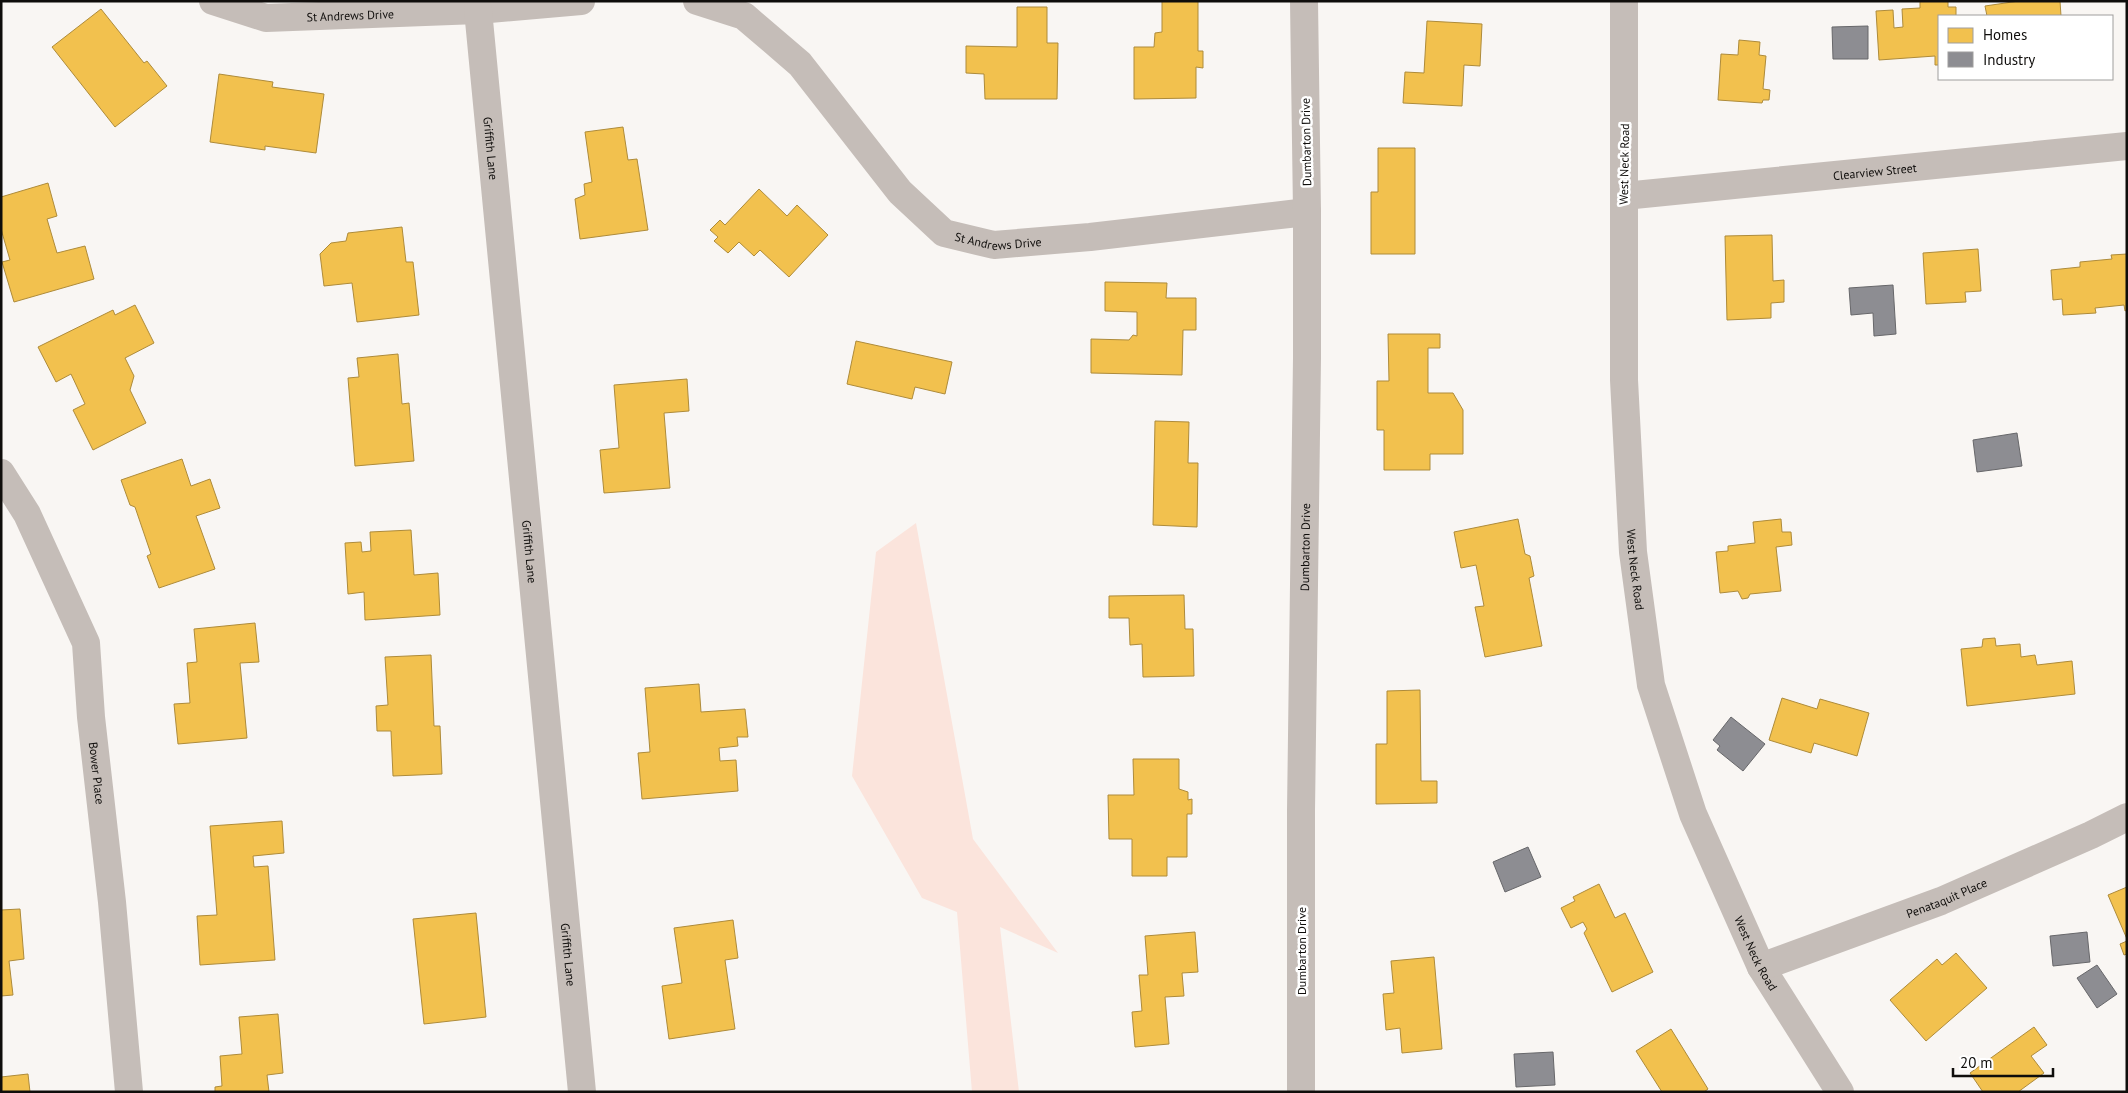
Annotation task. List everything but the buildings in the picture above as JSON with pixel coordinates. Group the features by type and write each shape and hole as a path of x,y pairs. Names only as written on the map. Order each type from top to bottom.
{"street":[{"name":"St Andrews Drive","path":"213,1 266,18 478,10 580,1"},
{"name":"St Andrews Drive","path":"696,1 744,16 800,64 900,192 944,233 994,245 1090,237 1307,212"},
{"name":"Dumbarton Drive","path":"1301,1092 1307,212 1304,1"},
{"name":"West Neck Road","path":"1624,1 1626,69 1624,380 1633,552 1651,685 1693,814 1762,967 1840,1092"},
{"name":"Griffith Lane","path":"478,10 582,1092"},
{"name":"Clearview Street","path":"1624,196 2127,146"},
{"name":"Bower Place","path":"1,473 27,514 86,643 91,717 112,902 129,1092"},
{"name":"Penataquit Place","path":"1762,967 1941,901 2091,835 2127,817"}],"shaded area":[{"path":"916,523 973,839 1058,953 1000,927 1019,1092 972,1092 957,912 922,898 852,776 876,552"}]}
